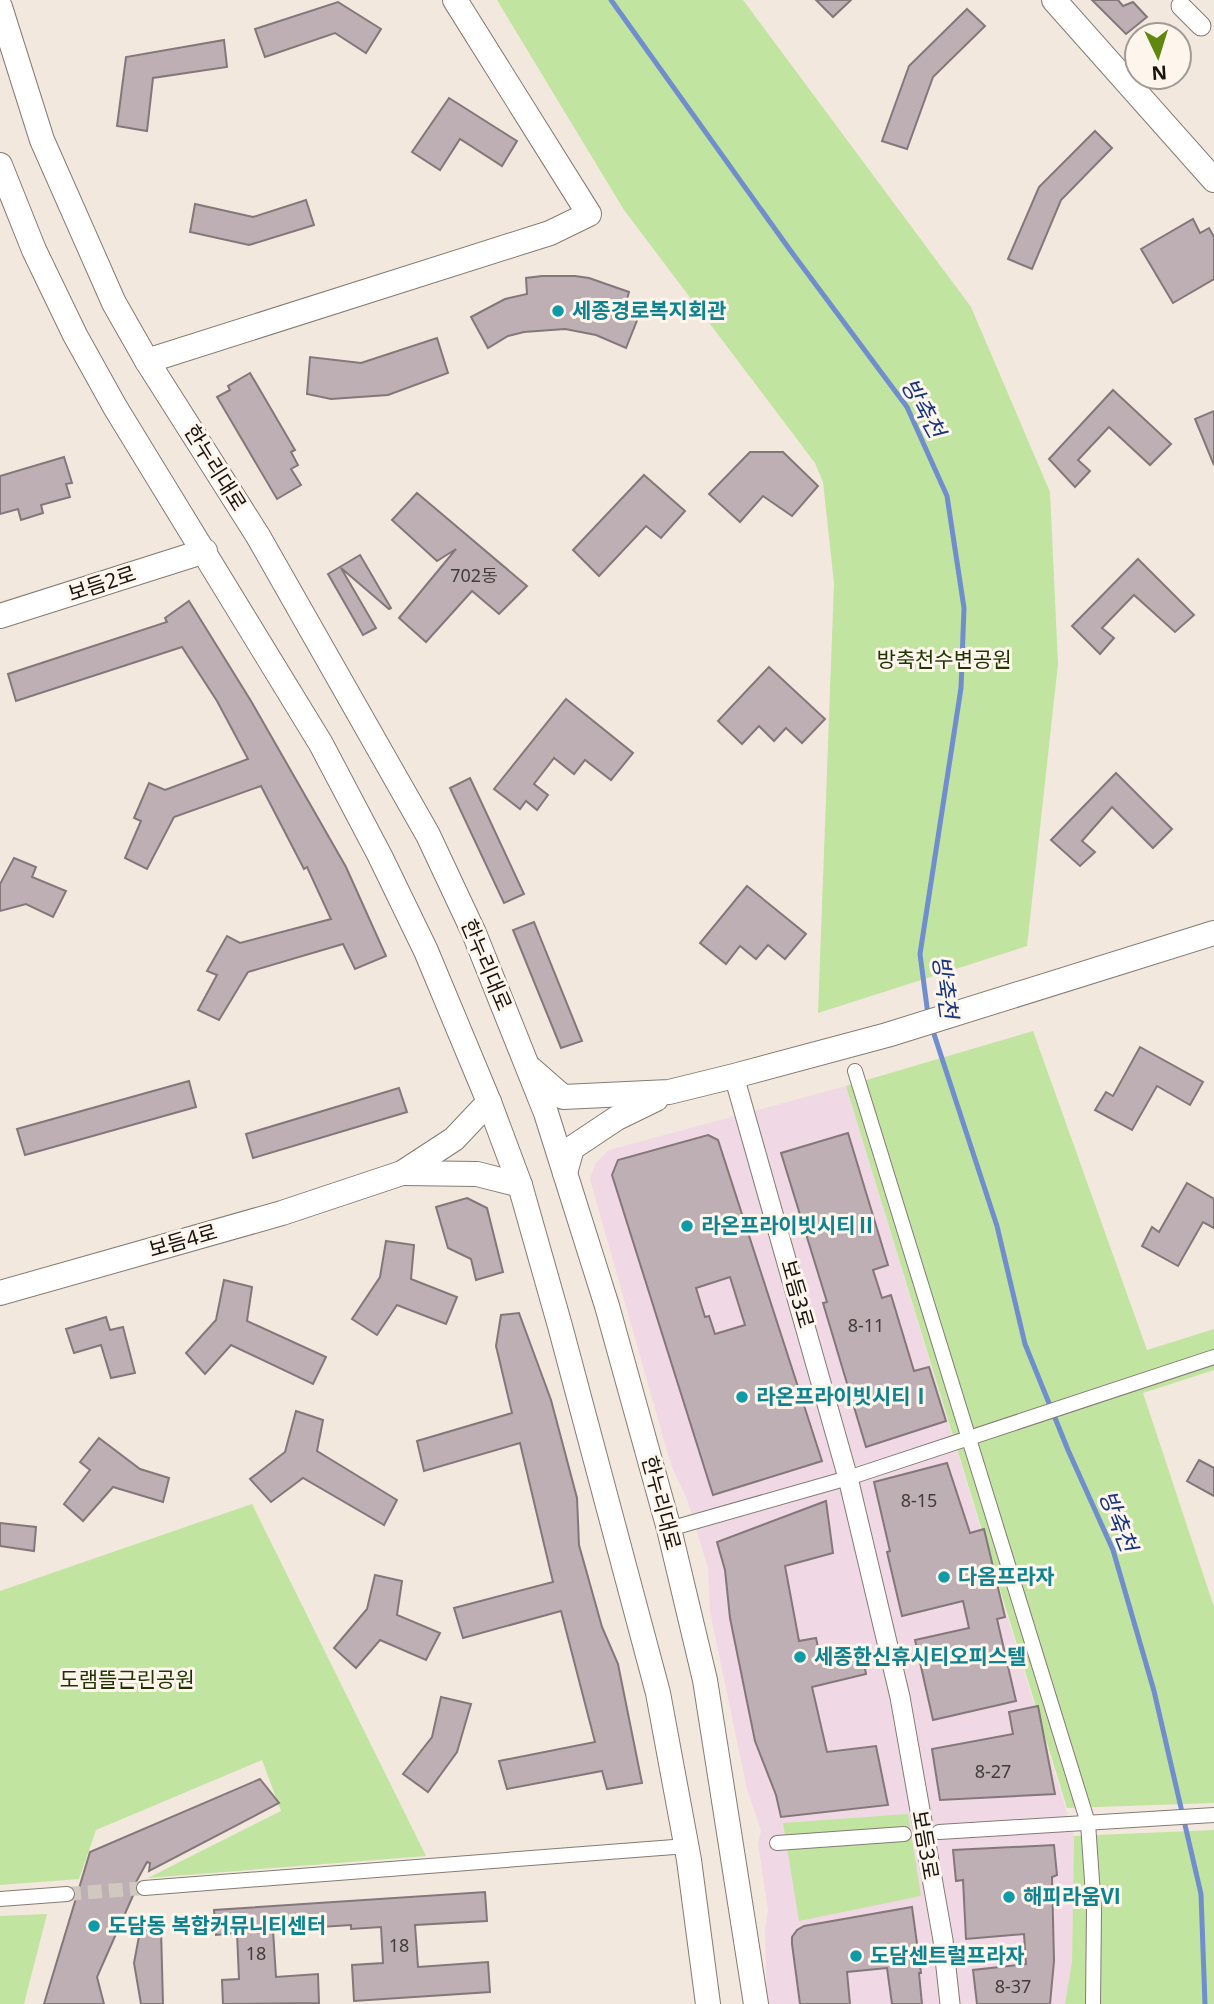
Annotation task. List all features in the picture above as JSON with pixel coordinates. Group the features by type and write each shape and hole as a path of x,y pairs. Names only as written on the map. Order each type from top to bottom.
{"street":[{"path":"147,361 550,233 589,214 455,0"},
{"path":"1054,0 1214,180"},
{"path":"1185,2 1201,26"},
{"name":"한누리대로","path":"0,8 47,151 114,303 147,361 258,536 428,835 474,933 528,1066 607,1306 669,1529 705,1680 757,2004"},
{"path":"0,165 34,250 75,335 115,407 321,744 380,856 426,951 489,1102 520,1185 608,1499 658,1693 687,1846 708,2004"},
{"name":"보듬2로","path":"0,616 205,551"},
{"path":"528,1066 563,1097 669,1092 887,1035 1214,933"},
{"path":"856,1072 1088,1823 1094,1910 1093,2004"},
{"name":"보듬3로","path":"734,1076 848,1478 900,1697 943,1940 950,2004"},
{"path":"565,1173 572,1148 617,1118 669,1092"},
{"path":"402,1173 454,1139 489,1102"},
{"path":"402,1173 477,1174 520,1185"},
{"name":"보듬4로","path":"0,1293 282,1213 402,1173"},
{"path":"669,1529 848,1478 967,1436 1214,1357"},
{"path":"939,1832 1214,1815"},
{"path":"777,1843 904,1834"},
{"path":"144,1888 687,1846"},
{"path":"0,1899 67,1894"}],"shaded area":[{"path":"846,1086 1074,1836 1072,1962 1065,2004 767,2004 765,1930 768,1910 758,1843 761,1831 747,1789 710,1612 708,1568 687,1499 665,1444 590,1179 595,1164 609,1150"}],"green space":[{"name":"방축천수변공원","path":"497,0 743,0 971,307 1050,492 1058,664 1027,946 818,1013 834,583 823,482 815,463 624,210"},
{"path":"1033,1031 1147,1350 1214,1329 1214,1370 1143,1393 1214,1607 1214,1803 1067,1808 846,1086"},
{"name":"도램뜰근린공원","path":"252,1504 426,1856 148,1878 281,1811 262,1760 96,1830 79,1879 0,1885 0,1591"},
{"path":"908,1814 921,1896 799,1921 783,1823"},
{"path":"1214,1830 1214,2004 1065,2004 1072,1962 1074,1836"},
{"path":"47,1914 24,2004 0,2004 0,1916"}],"building":[{"path":"816,0 851,0 833,17"},
{"path":"1092,0 1118,0 1123,6 1133,2 1147,17 1142,21 1123,21 1123,31"},
{"path":"338,2 381,29 366,53 335,33 265,57 255,29"},
{"path":"967,9 985,26 933,77 907,149 882,141 909,66"},
{"path":"224,40 227,67 153,78 147,131 117,126 126,57"},
{"path":"449,98 517,141 502,166 460,139 440,170 412,152"},
{"path":"1095,131 1112,148 1061,200 1032,269 1008,259 1039,187"},
{"path":"306,200 314,225 249,245 190,232 195,204 253,217"},
{"path":"1193,219 1200,233 1209,228 1214,237 1214,279 1173,303 1141,249"},
{"name":"세종경로복지회관","path":"526,278 589,278 629,292 625,306 640,313 626,348 596,335 565,329 524,332 508,336 488,348 471,317 505,299 527,294"},
{"path":"437,338 448,373 388,395 331,399 307,394 310,357 361,363"},
{"path":"250,373 295,450 291,452 298,465 291,469 301,485 277,499 217,397 230,390 228,386"},
{"path":"1113,390 1171,444 1150,465 1109,427 1078,460 1090,471 1075,487 1049,459"},
{"path":"1214,411 1214,465 1195,419"},
{"path":"750,452 783,452 818,486 792,516 763,496 740,522 709,494"},
{"path":"64,457 72,483 66,484 70,497 41,505 43,513 21,520 18,509 0,514 0,476"},
{"path":"644,475 685,511 661,538 646,526 599,576 573,550"},
{"path":"417,493 527,586 499,614 472,591 426,642 399,618 456,549 437,561 392,520"},
{"path":"360,555 391,608 341,568 376,628 363,635 328,574"},
{"path":"1138,559 1194,615 1175,632 1134,595 1102,628 1114,638 1100,654 1072,626"},
{"path":"189,601 251,701 346,867 386,956 355,969 343,944 248,972 219,1020 198,1010 217,975 207,971 227,936 240,943 331,919 307,867 304,869 261,786 174,817 147,869 125,858 141,821 134,818 149,783 165,790 248,759 217,701 182,647 16,701 8,674 167,622 165,618"},
{"path":"769,667 825,719 802,743 786,728 774,741 759,726 742,744 718,721"},
{"path":"566,699 633,753 611,780 585,760 574,774 554,758 534,784 548,795 537,810 526,801 520,809 494,789"},
{"path":"1116,773 1172,829 1153,848 1112,807 1082,841 1095,852 1080,866 1051,840"},
{"path":"470,778 524,894 504,903 450,788"},
{"path":"14,858 36,867 32,877 66,891 53,917 26,904 0,911 0,884"},
{"path":"747,886 806,934 785,959 768,945 756,959 740,946 726,964 700,943"},
{"path":"534,922 582,1041 561,1048 513,930"},
{"path":"1140,1047 1203,1082 1190,1105 1157,1086 1132,1130 1095,1110 1106,1092 1113,1096"},
{"path":"189,1081 196,1107 25,1155 17,1129"},
{"path":"399,1088 407,1112 253,1158 246,1134"},
{"path":"848,1133 888,1265 873,1270 882,1298 891,1295 914,1371 929,1367 946,1421 866,1447 823,1303 827,1302 781,1153"},
{"path":"708,1135 718,1140 822,1461 713,1495 612,1175 618,1160","holes":["730,1277 745,1325 715,1334 709,1316 705,1317 696,1288"]},
{"path":"1187,1183 1214,1199 1214,1228 1203,1222 1178,1266 1142,1246 1152,1227 1159,1232"},
{"path":"467,1198 487,1208 503,1272 476,1280 471,1259 448,1248 436,1207"},
{"path":"386,1241 414,1245 411,1279 457,1297 446,1324 397,1305 377,1335 352,1319 380,1277"},
{"path":"224,1280 252,1287 247,1321 326,1357 313,1384 231,1345 205,1374 186,1353 216,1320"},
{"path":"519,1313 551,1400 577,1498 579,1545 602,1627 618,1664 642,1783 607,1789 602,1771 507,1789 499,1761 595,1742 561,1611 463,1638 454,1608 553,1582 520,1443 424,1471 417,1441 512,1413 496,1346 501,1315"},
{"path":"106,1317 110,1330 123,1327 135,1373 111,1378 101,1345 74,1353 66,1329"},
{"path":"296,1411 323,1420 317,1451 397,1500 384,1525 303,1478 271,1502 250,1479 285,1452"},
{"path":"99,1438 140,1469 169,1478 163,1502 113,1487 83,1521 64,1504 90,1470 80,1462"},
{"path":"1199,1460 1214,1468 1214,1496 1187,1481"},
{"path":"947,1463 970,1533 984,1529 1005,1617 997,1619 1016,1701 933,1720 915,1640 969,1628 963,1601 902,1616 874,1482"},
{"name":"세종한신휴시티오피스텔","path":"826,1501 833,1553 785,1566 799,1641 816,1638 821,1662 862,1652 866,1674 812,1687 827,1752 876,1746 888,1805 781,1817 776,1795 755,1741 730,1618 725,1570 717,1542"},
{"path":"0,1523 36,1527 34,1551 0,1546"},
{"path":"375,1575 402,1581 397,1615 440,1633 426,1660 380,1640 356,1668 334,1648 367,1609"},
{"path":"441,1697 471,1704 457,1752 428,1792 403,1774 432,1737"},
{"path":"1038,1706 1055,1794 940,1800 932,1749 1013,1734 1009,1712"},
{"name":"도담동 복합커뮤니티센터","path":"260,1779 279,1803 149,1871 150,1863 147,1862 135,1884 135,1891 97,1977 104,2004 44,2004 90,1852"},
{"name":"해피라움Ⅵ","path":"1054,1845 1057,1875 1052,1877 1054,1961 1050,2004 977,2004 973,1970 1026,1964 1024,1934 966,1939 963,1880 956,1881 953,1850"},
{"path":"485,1892 487,1921 415,1925 418,1967 488,1962 490,1992 354,2001 352,1965 383,1963 381,1927 351,1929 351,1925 273,1930 276,1977 318,1974 319,2003 223,2004 222,1980 239,1979 237,1933 216,1935 214,1910"},
{"name":"도담센트럴프라자","path":"912,1907 921,1973 922,2004 892,2004 887,1968 847,1972 850,2004 800,2004 792,1944 792,1937 797,1930 804,1926"},
{"name":"도담동 복합커뮤니티센터","path":"161,1929 163,2004 141,2004 134,1963 140,1931"}],"waterway":[{"name":"방축천","path":"611,0 790,250 907,407 947,496 964,608 961,688 920,954 928,1015"},
{"name":"방축천","path":"932,1028 997,1226 1025,1344 1113,1550 1154,1691 1201,1894 1205,2004"}],"tunnel":[{"path":"67,1894 144,1888"}],"place":[{"name":"세종경로복지회관","path":"558,311"},
{"name":"라온프라이빗시티Ⅱ","path":"687,1226"},
{"name":"라온프라이빗시티Ⅰ","path":"742,1397"},
{"name":"다옴프라자","path":"944,1577"},
{"name":"세종한신휴시티오피스텔","path":"800,1657"},
{"name":"해피라움Ⅵ","path":"1009,1897"},
{"name":"도담동 복합커뮤니티센터","path":"94,1926"},
{"name":"도담센트럴프라자","path":"856,1956"}]}
